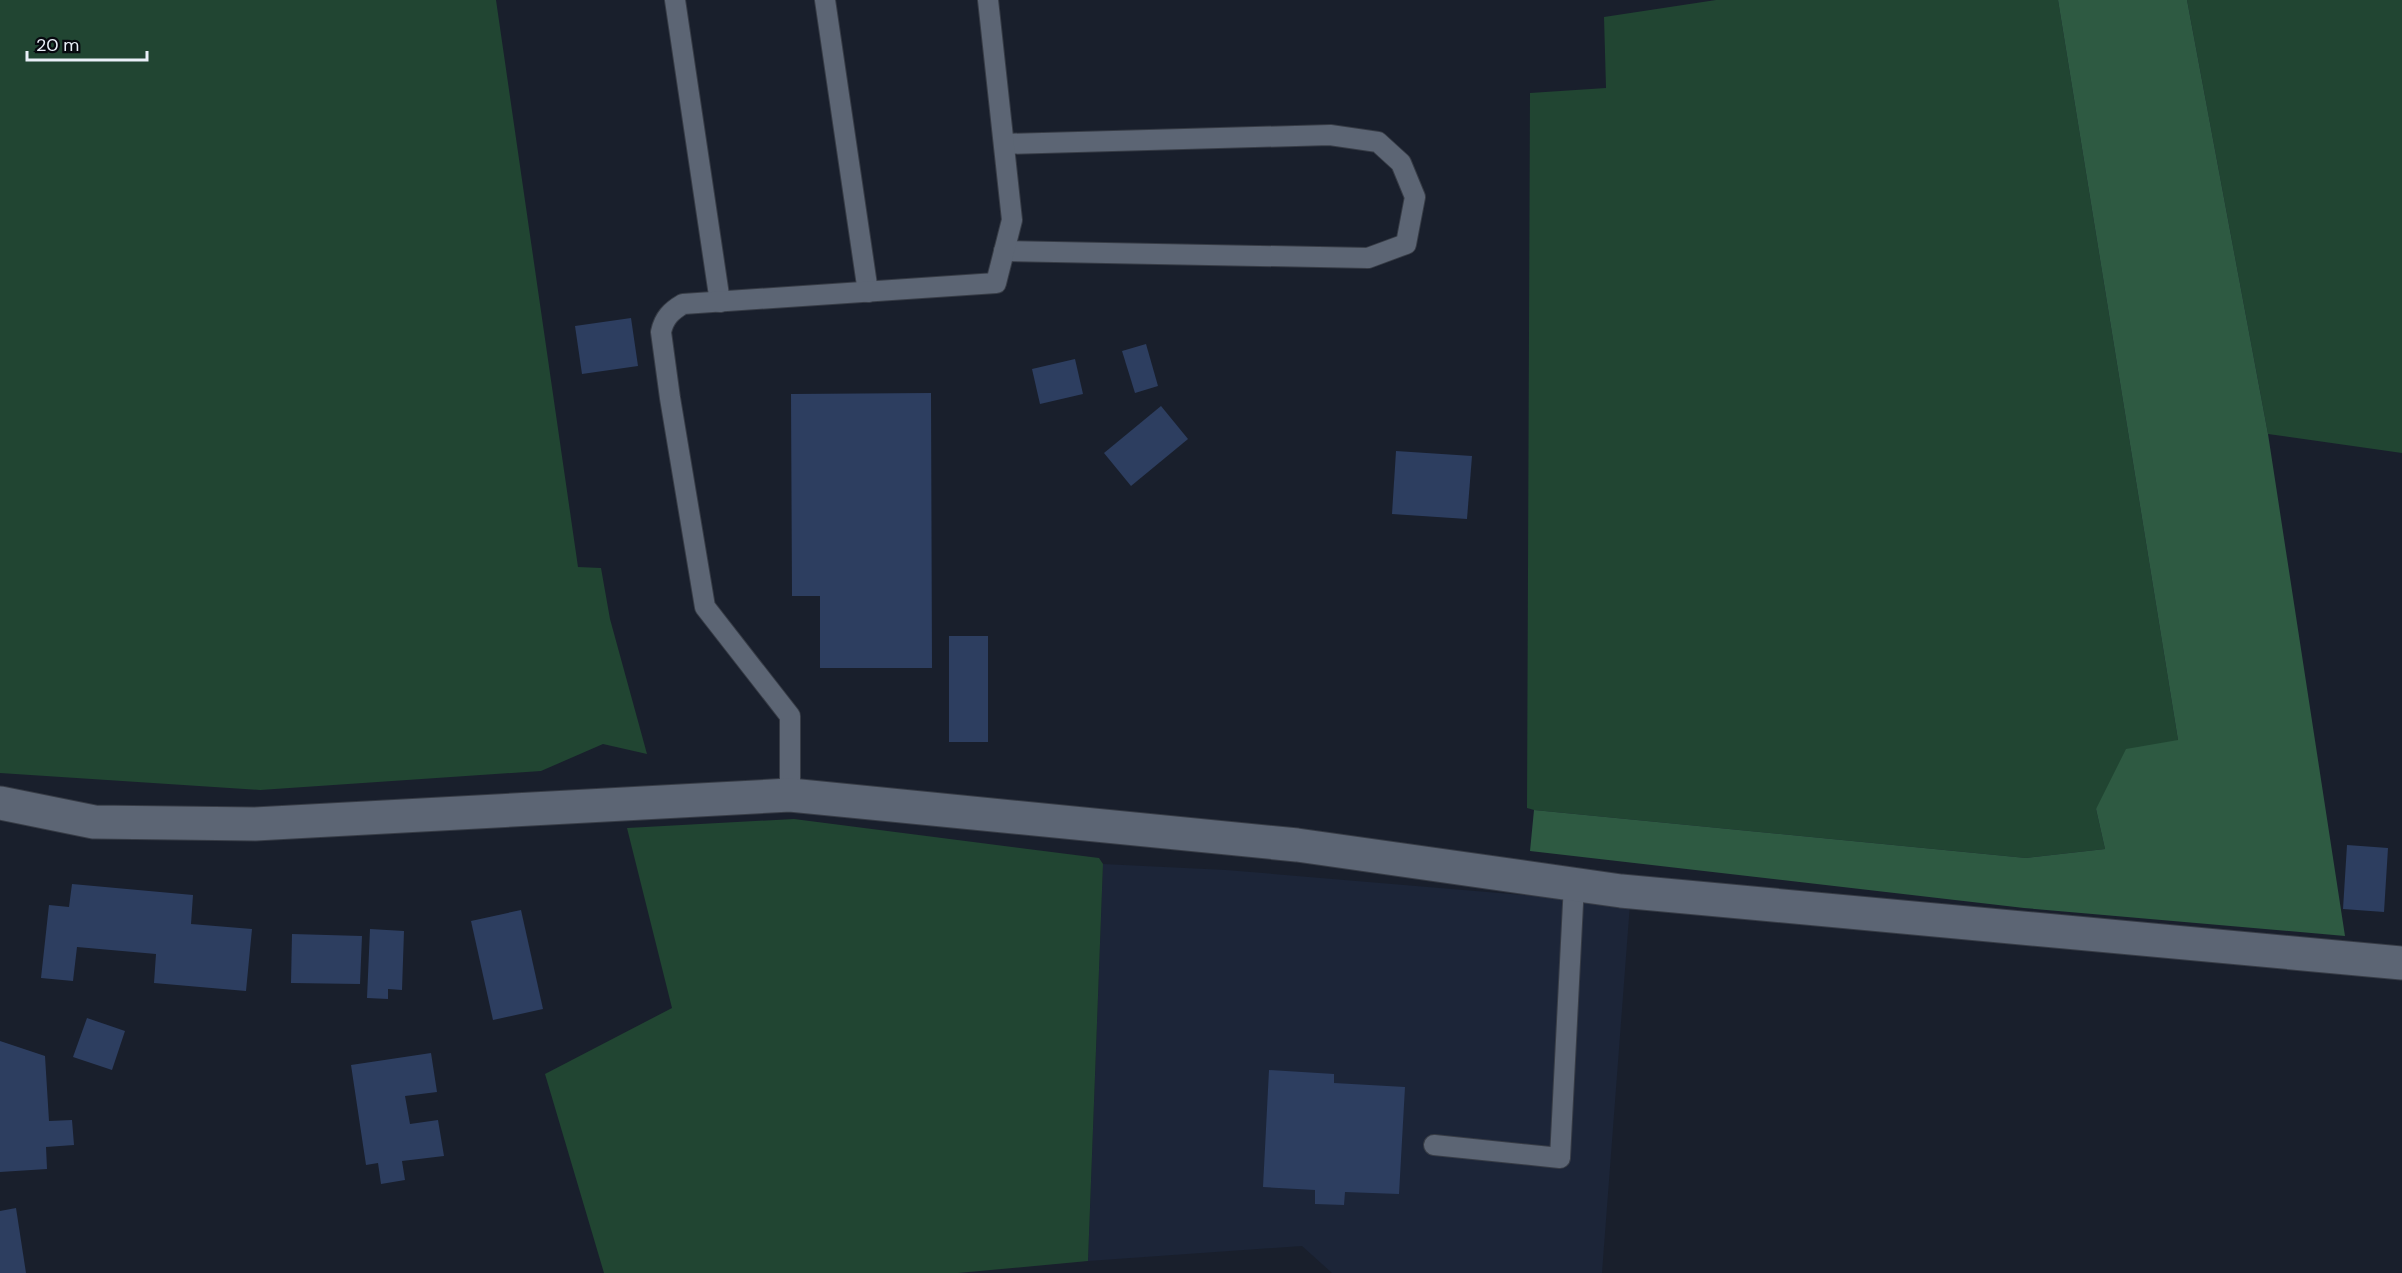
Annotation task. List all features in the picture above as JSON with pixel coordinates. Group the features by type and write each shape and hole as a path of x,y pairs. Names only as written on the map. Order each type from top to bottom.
{"street":[{"path":"0,803 94,822 255,824 790,795 1297,844 1621,891 2402,963"}],"lane":[{"path":"675,0 720,302"},
{"path":"825,0 868,291"},
{"path":"790,795 790,716 705,607 661,332 666,317 683,304 996,283 1012,220 988,0"},
{"path":"1004,144 1330,135 1378,142 1401,163 1416,197 1406,244 1368,258 1004,251"},
{"path":"1434,1145 1560,1158 1574,884"}],"shaded area":[{"path":"1103,864 1226,870 1630,904 1602,1273 1332,1273 1302,1246 1088,1261"}],"green space":[{"path":"0,0 496,0 578,567 601,568 610,619 647,754 603,744 541,771 260,790 0,773"},
{"path":"1716,0 2058,0 2178,740 2096,809 2105,849 2026,858 1527,808 1530,93 1606,88 1604,17"},
{"path":"2058,0 2187,0 2268,434 2345,936 2024,908 1530,851 1534,810 2026,858 2105,849 2096,809 2126,749 2178,740"},
{"path":"2187,0 2402,0 2402,453 2268,434"},
{"path":"794,819 1099,858 1103,864 1088,1261 958,1273 604,1273 545,1074 672,1008 627,828"}],"building":[{"path":"631,318 638,366 582,374 575,326"},
{"path":"1146,344 1158,386 1135,393 1122,351"},
{"path":"1075,359 1083,394 1040,404 1032,369"},
{"path":"931,393 932,668 820,668 820,596 792,596 791,394"},
{"path":"1161,406 1188,439 1131,486 1104,453"},
{"path":"1396,451 1472,456 1467,519 1392,514"},
{"path":"949,636 988,636 988,742 949,742"},
{"path":"2347,845 2388,848 2384,912 2343,909"},
{"path":"72,884 193,895 191,924 252,929 246,991 154,983 156,954 77,947 73,981 41,978 49,905 69,907"},
{"path":"521,910 543,1009 493,1020 471,921"},
{"path":"370,929 404,931 402,990 388,989 388,999 367,998"},
{"path":"292,934 362,936 360,984 291,983"},
{"path":"87,1018 125,1031 112,1070 73,1057"},
{"path":"0,1041 45,1056 49,1121 72,1120 74,1145 46,1147 47,1169 0,1172"},
{"path":"431,1053 437,1092 405,1096 410,1124 438,1120 444,1156 402,1161 405,1180 381,1184 378,1163 366,1165 351,1065"},
{"path":"1269,1070 1334,1074 1334,1083 1405,1087 1399,1194 1345,1192 1344,1205 1315,1204 1315,1190 1263,1187"},
{"path":"16,1208 26,1273 0,1273 0,1211"}]}
